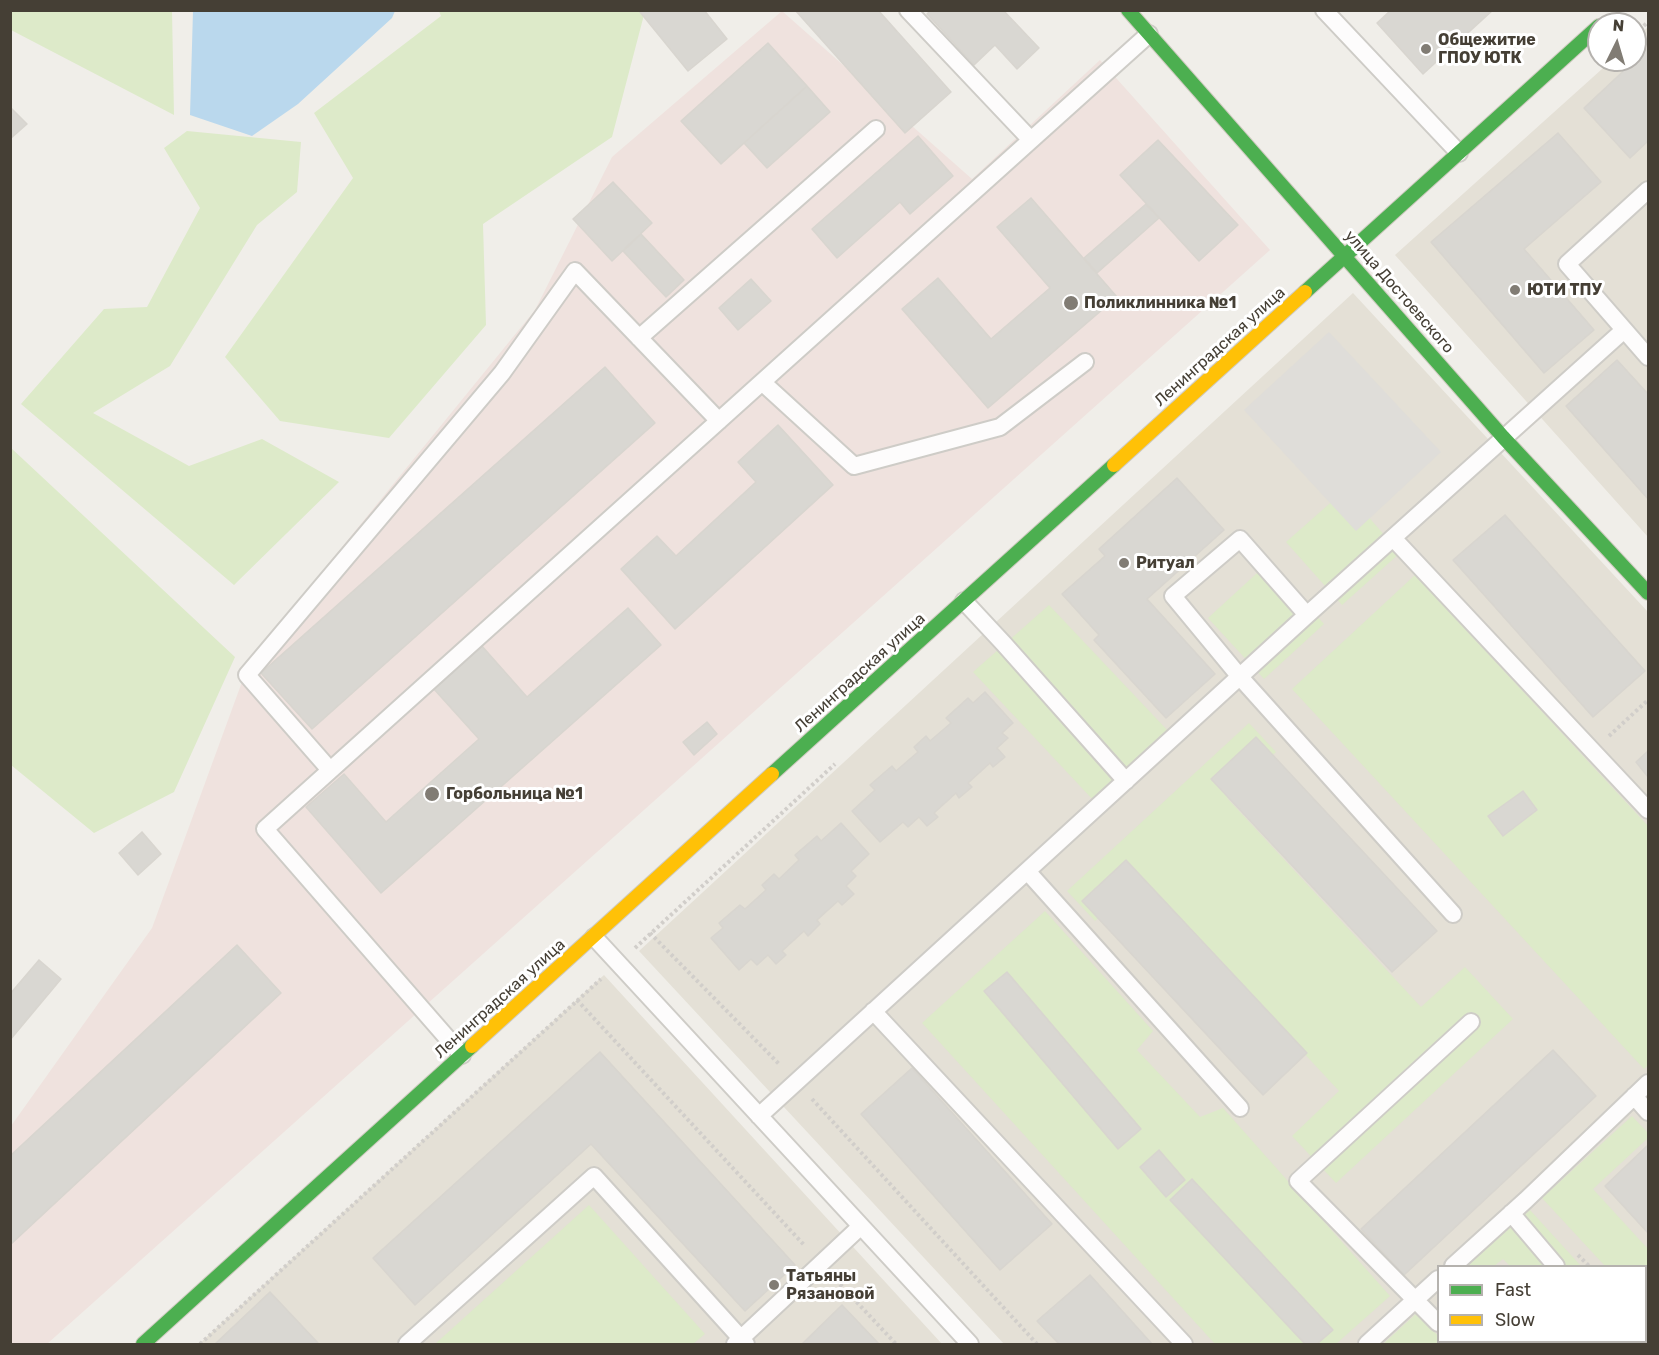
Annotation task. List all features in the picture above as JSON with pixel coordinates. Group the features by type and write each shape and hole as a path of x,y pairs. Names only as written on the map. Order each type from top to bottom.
{"street":[{"name":"улица Достоевского","path":"1128,10 1503,437 1648,593"},
{"name":"Ленинградская улица","path":"143,1344 1587,37"}],"lane":[{"path":"908,10 1031,140"},
{"path":"1324,10 1459,153"},
{"path":"462,1055 265,828 1149,34"},
{"path":"639,338 876,129"},
{"path":"1648,190 1568,264 1648,357"},
{"path":"330,770 247,675 502,374 575,271 719,421"},
{"path":"759,1116 1307,615 1624,330"},
{"path":"762,382 854,466 1000,427 1085,362"},
{"path":"1393,538 1648,810"},
{"path":"1307,615 1240,539 1173,596 1240,677 1454,914"},
{"path":"964,601 1126,781"},
{"path":"1028,871 1240,1108"},
{"path":"594,937 970,1344"},
{"path":"873,1011 1184,1344"},
{"path":"1437,1322 1298,1181 1471,1022"},
{"path":"1454,1265 1648,1083"},
{"path":"1634,1096 1648,1112"},
{"path":"407,1344 594,1176 741,1343 820,1263 860,1227"},
{"path":"1511,1213 1555,1265"},
{"path":"1367,1344 1437,1280"}],"path":[{"path":"1593,750 1648,700"},
{"path":"650,933 796,1082 1037,1344"},
{"path":"577,1000 896,1344"}],"shaded area":[{"name":"Горбольница №1","path":"782,11 972,179 1100,60 1270,250 47,1344 11,1344 11,1126 152,928 250,660 535,310 612,157"},
{"path":"1647,28 1648,537 1395,255 1599,72 1647,72"},
{"path":"1353,293 1648,612 1648,1344 1004,1344 639,951"},
{"path":"1329,332 1441,452 1356,531 1244,410"},
{"path":"604,975 942,1344 199,1344"}],"green space":[{"path":"10,11 172,11 174,115 11,30"},
{"path":"439,11 645,11 612,137 483,224 486,325 389,438 280,421 225,357 353,178 314,113 441,16"},
{"path":"187,131 301,142 297,192 257,225 170,366 93,413 189,466 262,439 339,482 234,585 21,404 104,309 147,307 200,208 164,148"},
{"path":"10,447 235,657 174,792 94,833 11,765"},
{"path":"1345,490 1400,553 1342,605 1286,542"},
{"path":"1268,563 1324,624 1264,679 1208,618"},
{"path":"1415,575 1648,826 1648,1065 1644,1069 1292,689"},
{"path":"1049,605 1170,733 1095,802 973,672"},
{"path":"1249,723 1276,752 1227,798 1421,1007 1465,967 1513,1019 1336,1183 1292,1136 1339,1091 1141,878 1095,921 1067,891"},
{"path":"1045,911 1153,1031 1137,1050 1200,1117 1223,1108 1390,1296 1336,1344 1215,1344 922,1023"},
{"path":"1632,1116 1648,1133 1648,1138 1593,1189 1648,1249 1648,1314 1647,1265 1604,1265 1542,1198"},
{"path":"589,1205 705,1334 693,1344 435,1344"},
{"path":"1530,1210 1580,1265 1509,1265 1503,1259 1495,1265 1468,1265"},
{"path":"1417,1313 1437,1335 1437,1343 1447,1344 1383,1344"}],"water":[{"path":"193,10 395,11 392,18 298,104 252,136 190,115"}],"building":[{"path":"641,10 704,10 727,39 688,71 640,12"},
{"path":"795,10 878,10 951,92 905,133"},
{"path":"931,10 1003,10 1039,48 1017,69 995,45 974,65 927,14"},
{"name":"Общежитие ГПОУ ЮТК","path":"1391,10 1493,10 1423,74 1377,23"},
{"path":"768,43 807,86 721,164 681,121"},
{"path":"1647,49 1648,141 1630,158 1584,108 1622,72 1647,72"},
{"path":"807,86 830,112 767,168 744,143"},
{"path":"10,107 27,124 10,139"},
{"name":"ЮТИ ТПУ","path":"1558,133 1601,182 1524,249 1594,330 1544,373 1431,242"},
{"path":"918,136 953,176 910,214 900,202 837,258 812,229"},
{"path":"1158,140 1238,225 1199,261 1120,175"},
{"path":"613,182 652,223 612,261 573,219"},
{"name":"Поликлинника №1","path":"1031,198 1117,297 988,408 902,309 938,278 991,339 1050,288 997,227"},
{"path":"1146,204 1159,218 1097,273 1084,258"},
{"path":"641,234 684,280 666,297 623,251"},
{"path":"751,279 771,301 738,330 719,308"},
{"path":"1617,360 1648,394 1648,499 1566,406"},
{"path":"605,367 655,423 312,729 261,673"},
{"path":"778,425 833,485 675,629 621,569 657,536 676,556 756,482 738,462"},
{"path":"1177,478 1224,530 1147,599 1215,674 1166,718 1094,640 1099,635 1062,594 1105,556 1099,549"},
{"path":"1505,515 1645,671 1593,717 1453,560"},
{"path":"628,608 661,645 381,893 306,807 344,774 386,822 479,739 433,688 481,645 527,697"},
{"path":"985,692 1013,723 1002,733 1008,738 997,748 1005,757 993,767 990,763 968,783 972,787 959,798 956,793 934,813 938,817 927,826 919,817 908,827 903,822 880,842 852,811 875,790 870,785 892,766 896,771 918,752 914,747 926,736 930,741 951,723 946,718 968,698 973,703"},
{"path":"707,722 717,734 694,755 683,742"},
{"path":"1256,737 1437,931 1392,972 1211,779"},
{"path":"1648,751 1648,777 1636,762"},
{"path":"1523,791 1537,810 1503,836 1488,816"},
{"path":"841,823 869,854 851,871 856,876 846,886 854,894 842,905 838,901 817,920 820,924 808,936 804,931 782,951 786,955 776,964 768,955 757,965 751,959 739,970 711,938 723,928 719,923 740,905 745,909 766,890 762,885 774,874 779,879 799,860 795,855 817,836 821,841"},
{"path":"142,832 161,854 138,875 119,853"},
{"path":"1126,860 1307,1053 1263,1095 1082,901"},
{"path":"237,945 281,993 10,1245 10,1156"},
{"path":"39,960 61,979 10,1040 10,994"},
{"path":"1007,972 1141,1129 1118,1149 984,991"},
{"path":"1553,1050 1596,1096 1404,1275 1361,1229"},
{"path":"600,1052 795,1265 745,1311 591,1144 415,1305 373,1258"},
{"path":"912,1068 1052,1224 1000,1270 861,1114"},
{"path":"1648,1145 1648,1233 1605,1186"},
{"path":"1159,1150 1185,1180 1166,1197 1140,1167"},
{"path":"1192,1179 1333,1330 1317,1344 1305,1344 1170,1200"},
{"path":"1090,1275 1152,1344 1059,1344 1037,1321"},
{"path":"270,1292 318,1343 215,1344"},
{"path":"842,1305 879,1344 802,1344"},
{"path":"1480,1343 1571,1344 1481,1344"}],"traffic: fast":[{"path":"1128,10 1503,437 1648,593"},
{"path":"1305,292 1587,37"},
{"path":"772,774 1114,465"},
{"path":"143,1344 472,1046"}],"traffic: slow":[{"path":"1114,465 1305,292"},
{"path":"472,1046 772,774"}],"place":[{"name":"Общежитие ГПОУ ЮТК","path":"1426,49"},
{"name":"ЮТИ ТПУ","path":"1515,290"},
{"name":"Поликлинника №1","path":"1071,303"},
{"name":"Ритуал","path":"1124,563"},
{"name":"Горбольница №1","path":"432,794"},
{"name":"Татьяны Рязановой","path":"774,1285"}]}
